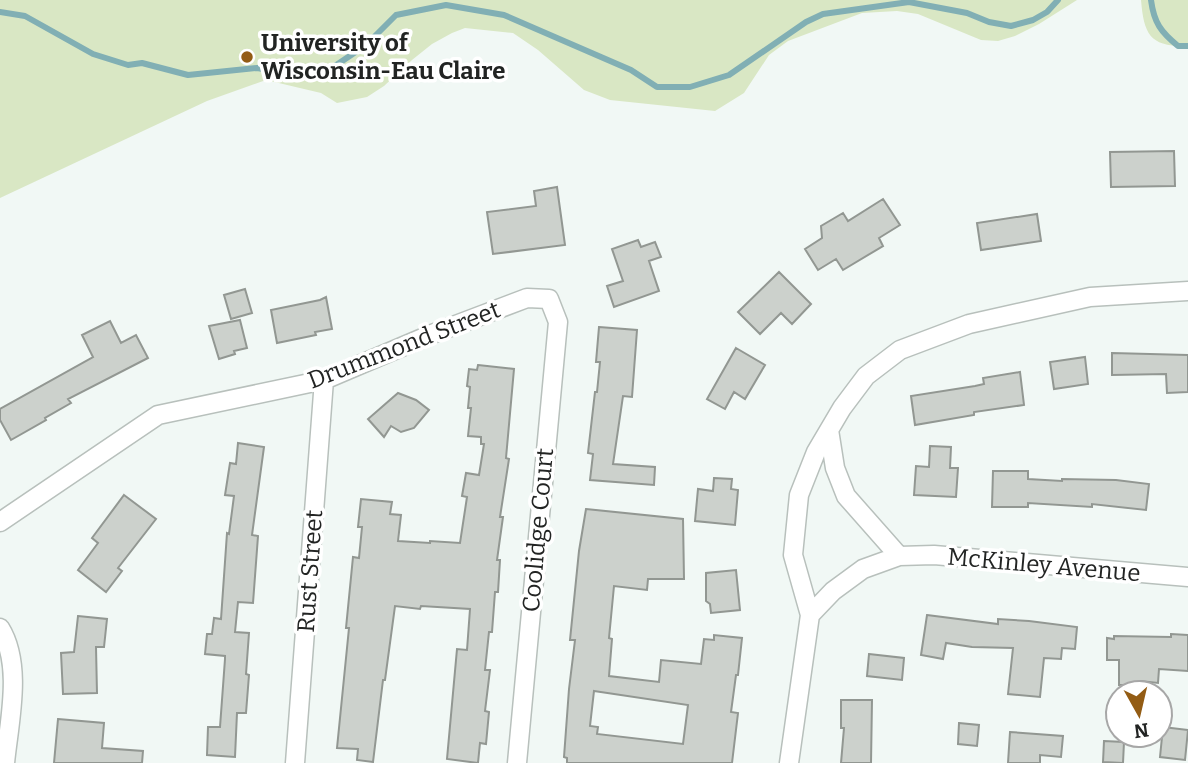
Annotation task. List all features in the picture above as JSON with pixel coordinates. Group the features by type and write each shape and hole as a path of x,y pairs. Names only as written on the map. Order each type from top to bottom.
{"street":[{"path":"789,763 810,615 793,555 799,495 816,452 842,408 866,376 900,350 969,324 1090,297 1188,292"},
{"name":"Drummond Street","path":"0,522 158,415 324,380 432,334 527,298 549,299"},
{"name":"Coolidge Court","path":"517,763 558,322 549,299"},
{"name":"Rust Street","path":"295,763 324,380"},
{"path":"829,430 835,468 846,496 899,556"},
{"name":"McKinley Avenue","path":"810,615 833,591 863,569 899,556 934,555 1188,577"},
{"path":"0,628 7,639 13,677 5,763"}],"green space":[{"name":"University of Wisconsin-Eau Claire","path":"0,0 1077,0 1039,24 998,41 981,40 918,14 897,11 862,13 788,41 769,55 744,93 715,111 610,100 584,90 538,50 513,33 465,28 432,44 384,86 367,97 337,103 321,93 266,80 207,101 0,198"},
{"path":"1141,0 1188,0 1188,46 1165,44 1151,36 1144,22"}],"building":[{"path":"1174,151 1175,186 1111,187 1110,152"},
{"path":"557,187 565,245 493,254 487,212 536,206 534,191"},
{"path":"883,199 900,225 879,238 883,246 843,270 836,259 818,270 805,249 822,238 821,226 843,213 848,221"},
{"path":"1037,214 1041,241 981,250 977,223"},
{"path":"638,240 641,247 655,242 661,257 649,261 659,291 614,307 607,286 623,281 612,249"},
{"path":"779,272 811,304 792,324 781,313 760,334 738,312"},
{"path":"245,289 252,313 231,319 224,295"},
{"path":"326,297 332,329 277,343 271,310"},
{"path":"240,320 247,348 219,359 209,326"},
{"path":"110,321 121,343 136,335 148,358 68,399 71,403 11,440 0,420 0,409 93,357 82,335"},
{"path":"599,327 637,330 632,397 623,396 613,464 655,467 654,485 590,480 593,454 588,453 600,362 596,362"},
{"path":"736,348 765,365 745,399 734,392 725,409 707,399"},
{"path":"1112,353 1188,355 1188,392 1167,393 1166,374 1112,375"},
{"path":"1085,357 1088,384 1054,389 1050,362"},
{"path":"478,365 514,369 506,458 509,459 500,517 503,517 497,560 500,560 498,592 495,592 492,632 489,632 485,670 490,670 485,711 489,712 486,744 480,743 478,763 447,759 457,649 467,650 470,609 395,606 373,762 357,760 358,749 337,748 353,557 359,558 362,527 358,527 361,499 392,502 390,514 401,515 398,541 460,543 467,497 462,496 466,473 479,475 484,444 481,444 481,437 468,436 471,408 468,408 469,369 477,370"},
{"path":"1020,372 1024,405 974,412 974,415 915,425 911,396 975,386 984,384 983,378"},
{"path":"398,393 416,400 429,410 414,428 401,432 391,426 384,437 368,419"},
{"path":"238,443 264,447 252,535 258,536 253,603 238,602 235,632 249,633 246,674 249,675 246,713 237,713 235,757 207,755 208,727 220,727 225,656 205,654 207,634 212,634 214,618 221,619 227,533 229,534 234,496 225,495 230,463 236,464"},
{"path":"930,446 951,447 950,468 958,468 956,497 914,495 916,466 929,467"},
{"path":"993,471 1028,471 1028,479 1116,480 1149,484 1146,510 1092,504 1092,507 1028,503 1028,507 992,507"},
{"path":"714,478 732,479 731,489 738,490 735,525 695,521 698,489 713,491"},
{"path":"124,495 156,519 118,568 122,571 106,592 78,570 98,543 92,538"},
{"path":"586,509 683,519 684,579 648,579 647,590 614,586 609,638 612,639 609,676 659,682 661,660 701,664 704,639 714,640 714,635 742,638 731,712 738,713 732,763 567,763 567,758 564,757 575,640 570,640","holes":["594,691 688,705 683,744 597,734 598,727 590,726"]},
{"path":"736,570 740,610 711,613 710,604 706,601 706,573"},
{"path":"927,615 998,624 998,619 1077,627 1075,649 1062,648 1061,659 1044,658 1040,697 1008,694 1013,648 946,643 943,659 921,655"},
{"path":"78,616 107,619 104,647 96,647 97,693 63,694 61,653 74,652"},
{"path":"1171,634 1188,635 1188,671 1159,669 1158,679 1119,679 1119,660 1107,660 1107,638 1171,637"},
{"path":"869,654 904,658 902,680 867,676"},
{"path":"841,700 872,700 871,763 841,763 844,728 841,728"},
{"path":"58,719 104,723 102,748 143,751 142,763 54,763"},
{"path":"959,723 979,725 977,746 958,744"},
{"path":"1174,728 1188,730 1185,760 1160,757 1161,749 1174,749"},
{"path":"1010,732 1063,736 1061,757 1040,755 1040,763 1008,763"},
{"path":"1104,741 1104,749 1124,749 1123,763 1103,762"}],"waterway":[{"path":"0,12 25,16 93,54 128,65 142,63 188,75 257,68 317,78 366,45 396,15 446,5 504,15 631,70 657,87 690,87 729,75 806,22 823,14 909,2 967,13 989,22 1011,26 1033,20 1047,12 1058,0"},
{"path":"1151,0 1156,21 1163,31 1178,46 1188,46"}],"place":[{"name":"University of Wisconsin-Eau Claire","path":"247,57"}]}
